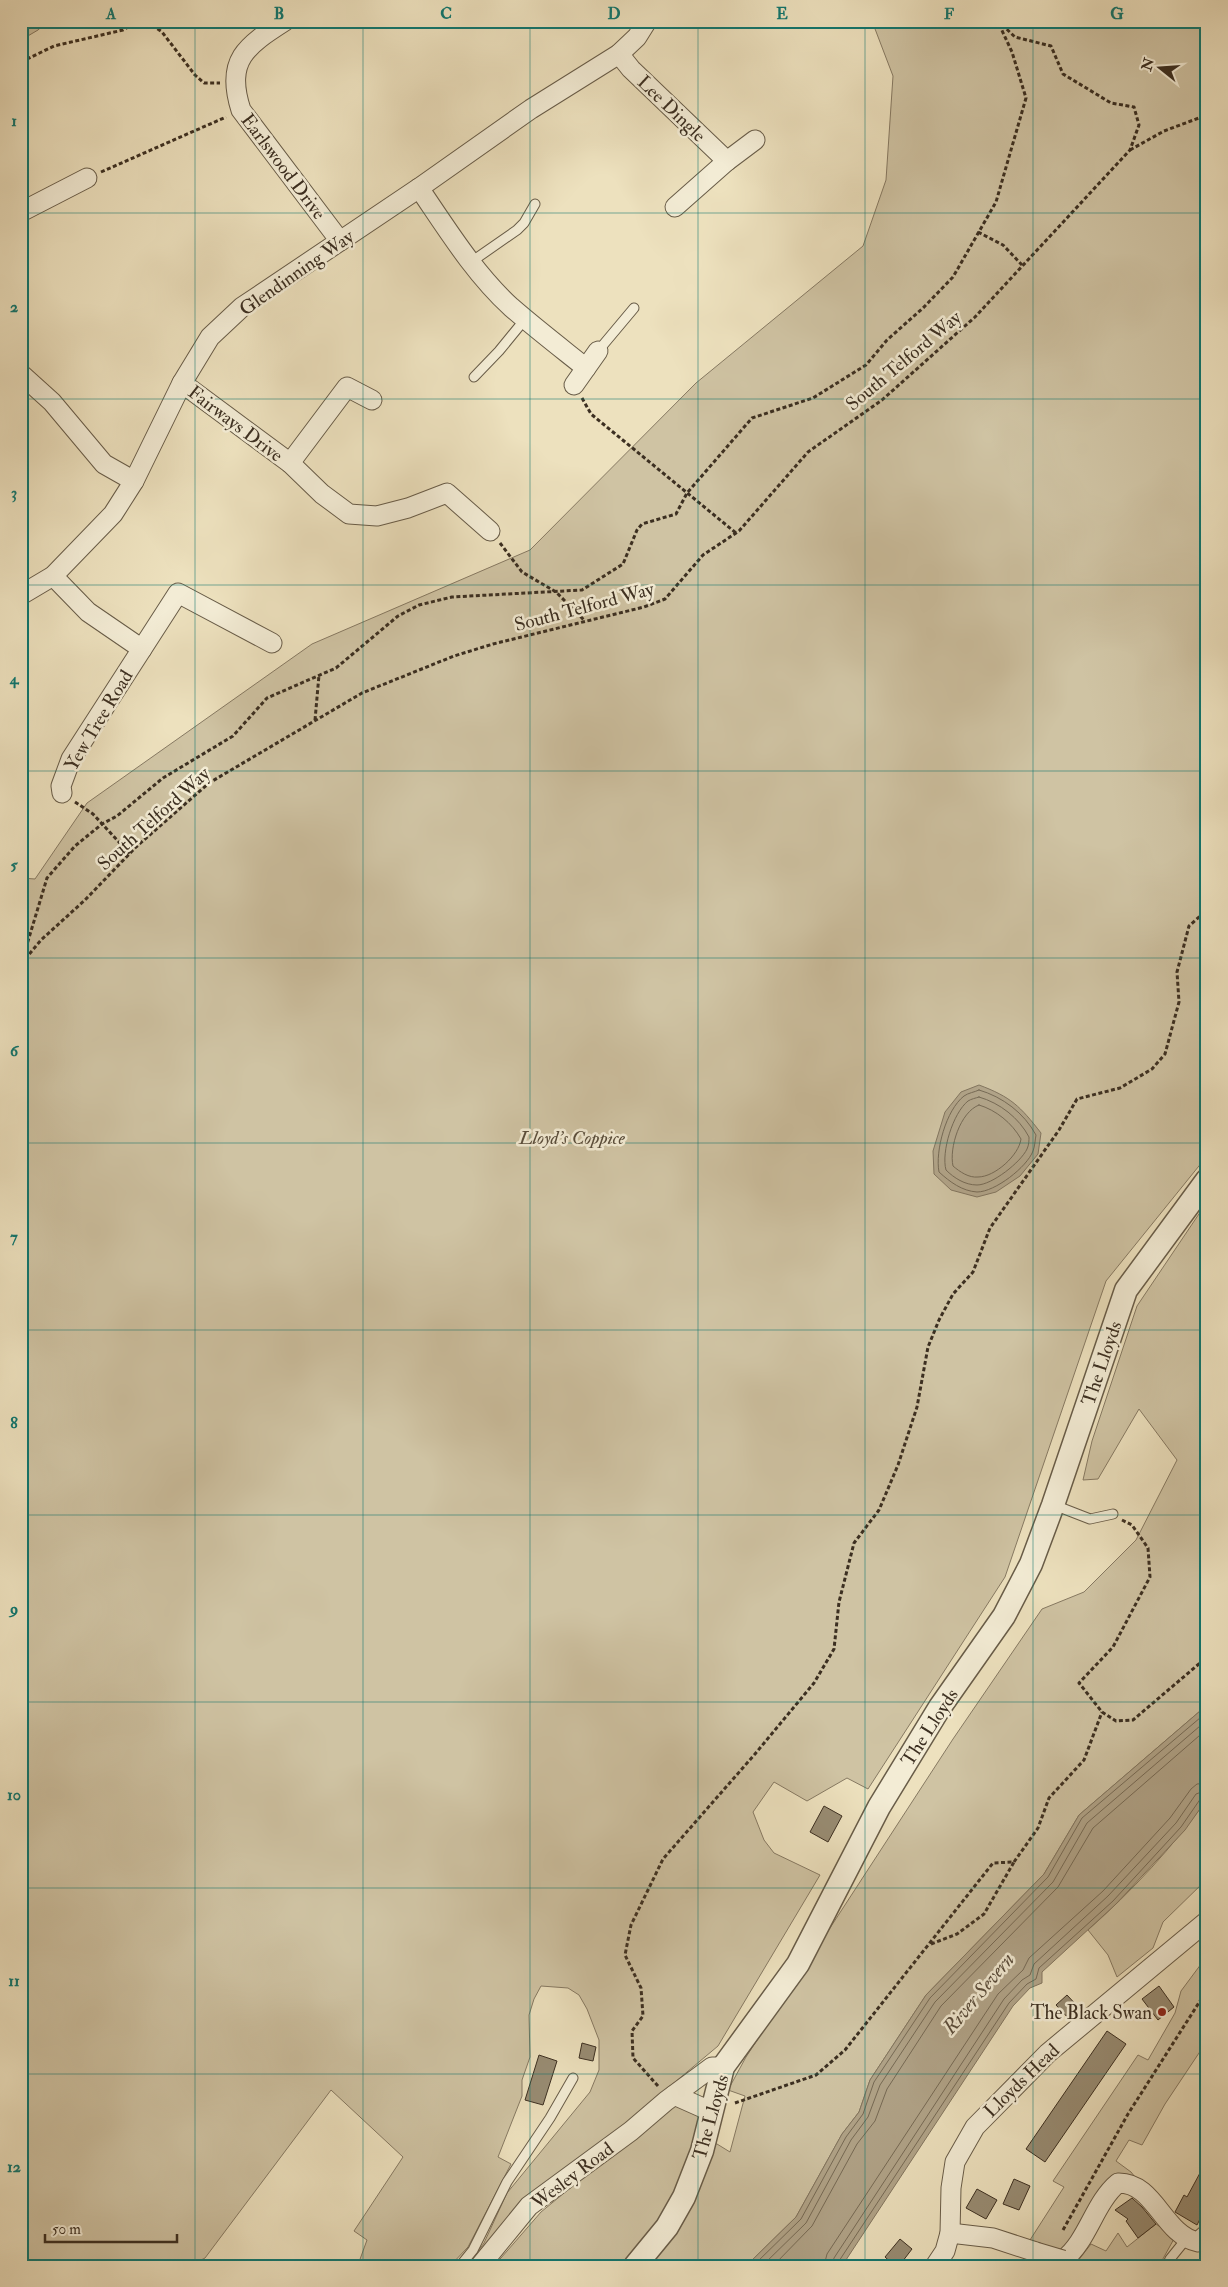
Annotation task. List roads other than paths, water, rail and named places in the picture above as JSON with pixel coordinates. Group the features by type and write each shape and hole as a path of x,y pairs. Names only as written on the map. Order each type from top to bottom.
{"street":[{"name":"Earlswood Drive","path":"285,21 246,48 237,68 234,90 241,110 340,241"},
{"name":"Glendinning Way","path":"21,595 53,576 113,514 134,481 182,383 210,337 242,307 419,188 531,109 619,54 637,38 647,21"},
{"name":"Lee Dingle","path":"619,54 631,69 727,161"},
{"path":"675,207 727,161 755,140"},
{"path":"21,212 87,178"},
{"path":"419,188 471,262 511,306 586,368"},
{"path":"574,385 598,352"},
{"path":"21,374 52,402 104,464 134,481"},
{"name":"Fairways Drive","path":"182,383 290,463 322,494 348,514 378,516 408,508 448,493 490,531"},
{"name":"Fairways Drive","path":"290,463 347,387 372,400"},
{"name":"Yew Tree Road","path":"53,576 88,612 142,648"},
{"name":"Yew Tree Road","path":"62,793 61,786 71,758 178,593 272,643"},
{"name":"The Lloyds","path":"635,2266 667,2227 684,2197 702,2151 710,2111 723,2067 798,1964 879,1807 940,1707 1004,1616 1031,1564 1054,1505 1126,1290 1207,1180"},
{"name":"Lloyds Head","path":"935,2266 945,2251 950,2233 951,2188 955,2162 975,2127 1048,2053 1207,1922"},
{"name":"Wesley Road","path":"480,2266 528,2206 631,2131 670,2098 712,2067 723,2067"},
{"path":"670,2098 710,2111"},
{"path":"950,2233 993,2238 1063,2260 1089,2225 1110,2190 1118,2182 1132,2184 1140,2189 1171,2224 1187,2238 1198,2242 1207,2234"}],"lane":[{"path":"471,262 524,224 535,204"},
{"path":"598,352 634,308"},
{"path":"474,377 499,351 526,318"},
{"path":"1054,1505 1090,1519 1113,1514"},
{"path":"460,2266 473,2250 507,2182 550,2118 573,2078"},
{"path":"1167,2266 1170,2259 1187,2238"}],"water":[{"path":"979,1085 1014,1103 1041,1133 1038,1154 1020,1176 996,1192 977,1197 951,1190 934,1174 933,1151 945,1112 961,1092"},
{"name":"River Severn","path":"1207,1705 1207,1799 1185,1830 1116,1904 1042,1972 1042,1983 1030,1988 1013,2006 842,2266 746,2266 796,2217 842,2134 859,2112 870,2080 926,1995 1044,1874 1079,1815"}],"place":[{"name":"The Black Swan","path":"1162,2012"}],"park label":[{"name":"Lloyd's Coppice","path":"572,1137"}]}
